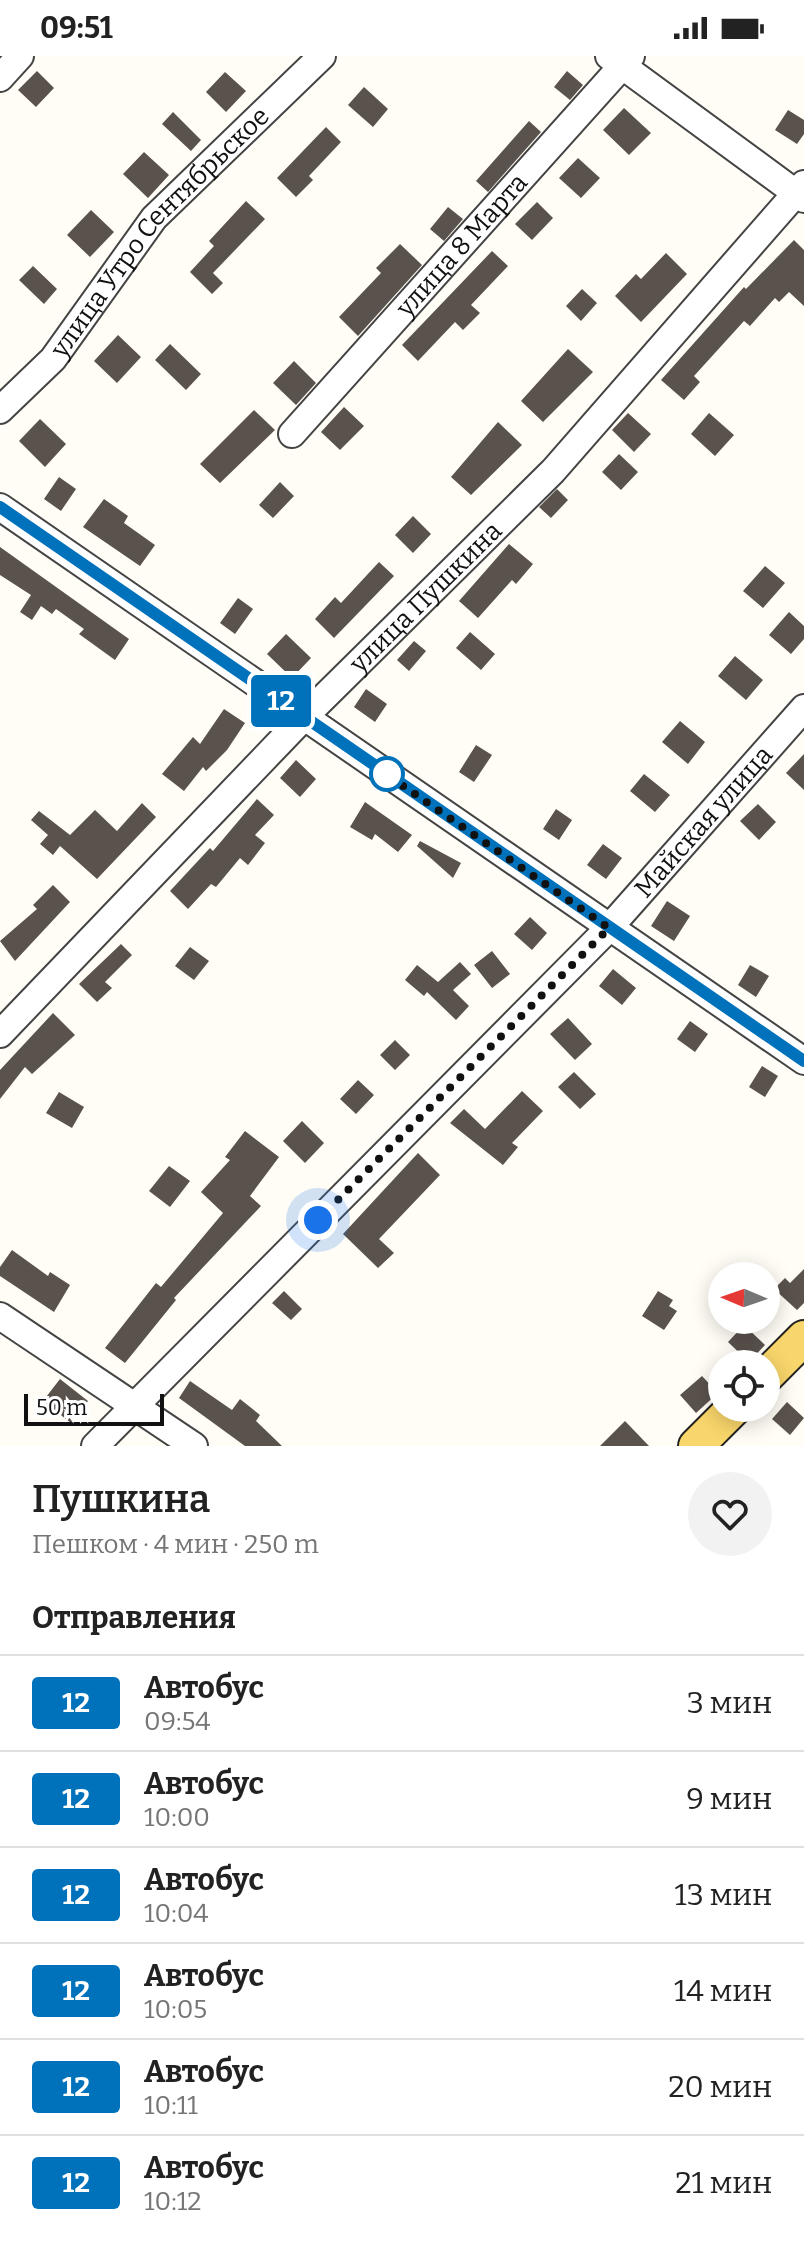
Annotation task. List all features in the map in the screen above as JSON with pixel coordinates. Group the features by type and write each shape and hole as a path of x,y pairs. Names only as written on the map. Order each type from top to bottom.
{"main road":[{"path":"780,1362 804,1338"},
{"path":"696,1446 720,1422"}],"street":[{"path":"0,78 20,56"},
{"name":"улица Утро Сентябрьское","path":"0,410 53,359 154,218 322,56"},
{"path":"622,60 801,192"},
{"name":"улица 8 Марта","path":"292,434 622,60"},
{"name":"улица Пушкина","path":"0,1034 304,717 553,471 801,192"},
{"path":"0,507 804,1061"},
{"name":"Майская улица","path":"95,1446 609,928 804,708"},
{"path":"0,1316 194,1446"}],"building":[{"path":"37,71 54,88 36,107 18,90"},
{"path":"567,71 583,85 570,100 554,87"},
{"path":"225,72 246,91 226,112 206,92"},
{"path":"364,87 388,109 373,127 348,105"},
{"path":"624,108 651,133 629,155 603,130"},
{"path":"788,110 804,120 804,134 797,144 775,130"},
{"path":"173,112 201,140 191,151 162,124"},
{"path":"529,121 541,132 488,192 476,181"},
{"path":"326,127 341,142 309,176 313,180 296,197 277,178"},
{"path":"144,152 169,175 148,198 123,174"},
{"path":"578,158 600,178 581,198 559,178"},
{"path":"246,201 265,219 213,273 223,283 212,294 190,272 214,246 209,241"},
{"path":"537,202 553,218 532,240 515,224"},
{"path":"448,207 463,219 444,241 430,229"},
{"path":"91,210 114,232 90,257 67,235"},
{"path":"794,240 804,250 804,306 789,292 779,302 775,298 750,326 744,321 694,376 700,382 684,400 661,380 744,287 746,289"},
{"path":"400,244 422,265 358,336 339,317 381,273 376,268"},
{"path":"492,251 508,266 471,305 480,313 463,330 455,322 418,361 402,345"},
{"path":"666,253 687,274 641,322 615,296 636,274 641,279"},
{"path":"33,266 57,289 44,304 19,280"},
{"path":"582,289 597,303 581,321 566,306"},
{"path":"118,335 141,357 117,383 94,361"},
{"path":"170,344 201,374 186,390 155,360"},
{"path":"568,349 593,372 543,422 521,401"},
{"path":"294,361 316,383 296,405 273,383"},
{"path":"344,407 364,426 340,450 321,432"},
{"path":"254,410 275,430 220,483 200,464"},
{"path":"628,413 651,434 634,452 612,430"},
{"path":"709,413 734,435 715,456 691,434"},
{"path":"40,419 66,444 45,467 19,441"},
{"path":"498,422 522,445 471,495 451,477"},
{"path":"619,454 638,472 621,490 602,472"},
{"path":"59,477 76,489 61,511 44,499"},
{"path":"280,482 294,496 273,518 259,505"},
{"path":"557,489 568,500 551,518 539,507"},
{"path":"104,499 128,516 124,523 155,545 140,566 83,527"},
{"path":"413,516 431,534 413,553 395,535"},
{"path":"509,544 533,564 516,584 512,580 478,618 459,601"},
{"path":"0,547 129,639 115,660 79,634 84,629 56,609 52,614 41,606 32,620 20,612 31,595 0,575"},
{"path":"379,562 394,576 334,638 315,619 335,597 341,603"},
{"path":"765,566 785,583 763,608 743,591"},
{"path":"238,598 253,609 235,634 220,623"},
{"path":"789,612 804,626 804,639 791,654 769,635"},
{"path":"470,632 495,654 481,670 456,648"},
{"path":"286,634 311,658 292,678 267,654"},
{"path":"414,641 426,651 409,671 397,660"},
{"path":"735,656 763,680 746,700 718,676"},
{"path":"366,689 387,704 375,722 354,707"},
{"path":"224,709 245,723 227,750 206,771 203,767 184,791 162,774 193,737 200,744"},
{"path":"680,721 705,742 688,764 662,742"},
{"path":"476,745 492,755 474,782 459,772"},
{"path":"804,754 804,790 786,773"},
{"path":"296,760 316,779 300,797 280,778"},
{"path":"644,774 670,795 655,812 630,791"},
{"path":"257,799 274,815 255,835 265,843 248,865 240,858 216,887 211,884 188,909 170,891 210,848 213,851"},
{"path":"365,802 412,835 398,852 375,834 372,840 350,827"},
{"path":"142,803 156,817 97,879 60,846 53,855 40,844 48,835 31,820 39,811 70,835 95,810 117,831"},
{"path":"758,804 776,822 759,840 740,821"},
{"path":"556,809 572,820 559,840 543,829"},
{"path":"420,841 461,863 453,878 417,846"},
{"path":"603,844 622,858 606,879 587,865"},
{"path":"53,885 70,902 15,961 0,941 37,909 33,905"},
{"path":"667,901 690,916 674,941 651,926"},
{"path":"530,917 547,933 532,950 514,934"},
{"path":"121,944 132,955 105,982 112,988 97,1002 79,984"},
{"path":"190,947 209,961 194,980 175,966"},
{"path":"492,951 510,974 492,988 474,965"},
{"path":"460,962 471,974 453,990 469,1006 456,1020 427,992 424,996 405,980 417,965 438,982"},
{"path":"750,965 769,976 756,997 738,985"},
{"path":"613,969 636,988 622,1005 599,986"},
{"path":"53,1013 75,1035 32,1074 25,1067 0,1099 0,1070"},
{"path":"568,1018 592,1044 575,1060 550,1034"},
{"path":"690,1021 708,1034 695,1052 677,1039"},
{"path":"395,1040 410,1055 395,1070 380,1055"},
{"path":"762,1066 778,1076 765,1097 749,1087"},
{"path":"574,1072 596,1094 580,1109 558,1087"},
{"path":"358,1080 374,1095 356,1114 340,1099"},
{"path":"522,1091 543,1111 512,1143 518,1147 503,1165 450,1123 464,1109 485,1129"},
{"path":"59,1092 84,1107 72,1128 46,1113"},
{"path":"302,1121 324,1143 305,1163 283,1141"},
{"path":"245,1131 279,1157 250,1196 261,1206 174,1298 176,1300 125,1363 105,1348 156,1283 161,1287 223,1213 201,1192 230,1160 225,1157"},
{"path":"418,1153 440,1175 379,1239 394,1253 378,1268 343,1234"},
{"path":"169,1166 190,1181 170,1207 149,1191"},
{"path":"12,1250 48,1276 50,1272 70,1285 54,1312 0,1276 0,1267"},
{"path":"804,1269 804,1303 797,1310 780,1294 780,1283 785,1278 790,1283"},
{"path":"284,1291 302,1309 291,1320 272,1303"},
{"path":"658,1291 673,1300 669,1306 677,1311 664,1330 642,1316"},
{"path":"736,1334 753,1334 765,1345 760,1350 736,1350 728,1342"},
{"path":"702,1376 708,1382 708,1402 696,1413 680,1395"},
{"path":"60,1379 88,1401 71,1423 43,1401"},
{"path":"190,1381 232,1410 240,1399 260,1415 256,1421 282,1446 245,1446 179,1398"},
{"path":"787,1402 804,1418 790,1435 775,1422 780,1422 780,1410"},
{"path":"625,1421 649,1446 600,1446"}],"bus line":[{"name":"12","path":"0,507 804,1061"}],"route":[{"path":"318,1220 609,928 380,770 387,774"}]}
